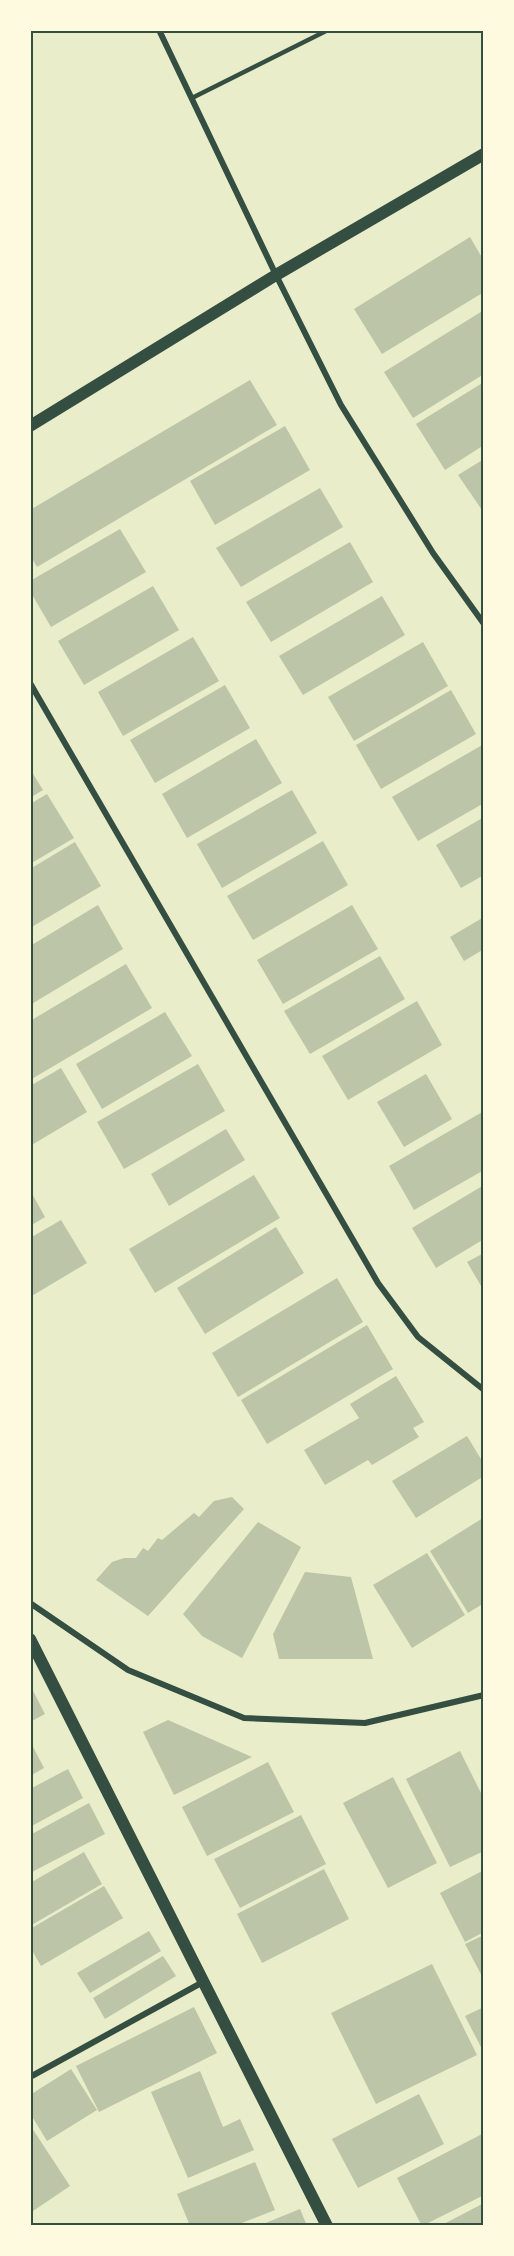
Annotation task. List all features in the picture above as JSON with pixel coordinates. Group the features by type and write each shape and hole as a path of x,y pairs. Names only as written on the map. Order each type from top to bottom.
{"main road":[{"path":"30,426 276,275 484,154"},
{"path":"30,1639 327,2226"}],"street":[{"path":"159,30 341,405 433,553 484,624"},
{"path":"30,683 378,1283 418,1337 484,1390"},
{"path":"30,1603 128,1670 244,1718 365,1723 484,1696"},
{"path":"30,2076 204,1981"}],"lane":[{"path":"192,98 328,30"}],"building":[{"path":"470,237 484,261 484,292 382,354 354,309"},
{"path":"484,310 484,374 413,418 384,372"},
{"path":"250,380 277,425 37,567 30,555 30,510"},
{"path":"484,382 484,445 445,470 416,424"},
{"path":"285,426 310,470 215,525 190,481"},
{"path":"484,459 484,513 458,475"},
{"path":"320,488 343,527 241,587 216,548"},
{"path":"120,529 146,572 51,627 30,591 30,581"},
{"path":"350,542 373,582 271,642 246,602"},
{"path":"153,586 179,630 84,685 58,641"},
{"path":"382,596 405,635 303,695 279,656"},
{"path":"193,637 219,681 123,736 98,692"},
{"path":"423,642 448,686 354,741 328,697"},
{"path":"225,685 250,728 155,783 130,740"},
{"path":"451,690 476,734 381,789 356,745"},
{"path":"256,739 282,783 187,838 162,794"},
{"path":"484,744 484,803 418,841 392,797"},
{"path":"30,769 43,790 30,798"},
{"path":"292,790 317,833 222,888 197,844"},
{"path":"47,794 74,838 30,864 30,804"},
{"path":"484,817 484,875 461,888 436,845"},
{"path":"323,841 348,885 253,940 227,896"},
{"path":"75,842 101,886 30,928 30,869"},
{"path":"98,905 123,949 30,1005 30,946"},
{"path":"352,905 378,949 283,1004 257,960"},
{"path":"484,917 484,949 464,961 450,937"},
{"path":"380,956 405,999 310,1054 284,1011"},
{"path":"126,964 152,1008 30,1080 30,1021"},
{"path":"417,1001 442,1045 348,1100 322,1056"},
{"path":"165,1012 192,1056 102,1109 76,1064"},
{"path":"198,1064 225,1111 124,1169 97,1122"},
{"path":"61,1068 87,1112 30,1146 30,1086"},
{"path":"426,1074 452,1119 404,1147 377,1102"},
{"path":"484,1111 484,1170 414,1210 389,1166"},
{"path":"226,1129 245,1160 169,1206 151,1174"},
{"path":"254,1175 280,1218 155,1293 129,1249"},
{"path":"484,1185 484,1239 436,1268 412,1228"},
{"path":"30,1190 45,1217 30,1226"},
{"path":"61,1220 87,1263 30,1297 30,1238"},
{"path":"276,1227 304,1273 205,1334 177,1288"},
{"path":"484,1253 484,1291 467,1262"},
{"path":"337,1278 363,1322 238,1397 212,1353"},
{"path":"367,1325 393,1369 267,1444 241,1400"},
{"path":"396,1376 424,1422 413,1428 419,1437 372,1465 368,1460 325,1485 304,1450 359,1418 350,1404"},
{"path":"467,1436 484,1464 484,1476 416,1518 392,1481"},
{"path":"232,1497 244,1509 148,1616 96,1580 112,1562 124,1558 136,1558 143,1548 148,1551 158,1538 162,1540 194,1513 199,1517 214,1501"},
{"path":"483,1518 484,1603 468,1613 430,1551"},
{"path":"258,1522 301,1547 242,1658 202,1636 183,1614"},
{"path":"427,1553 465,1615 412,1648 373,1585"},
{"path":"305,1572 351,1577 373,1659 279,1659 273,1634"},
{"path":"30,1685 45,1714 30,1722"},
{"path":"168,1720 252,1757 174,1795 143,1732"},
{"path":"30,1741 44,1768 30,1776"},
{"path":"460,1751 484,1799 484,1851 450,1867 406,1779"},
{"path":"268,1762 294,1812 207,1856 182,1807"},
{"path":"68,1769 83,1798 30,1827 30,1789"},
{"path":"393,1777 437,1863 388,1888 343,1803"},
{"path":"89,1803 105,1834 30,1873 30,1835"},
{"path":"301,1815 326,1864 240,1908 214,1859"},
{"path":"84,1852 102,1884 30,1926 30,1883"},
{"path":"324,1869 349,1919 262,1963 237,1914"},
{"path":"484,1870 484,1932 465,1942 440,1893"},
{"path":"104,1886 123,1918 41,1966 30,1947 30,1929"},
{"path":"149,1931 161,1951 90,1993 77,1973"},
{"path":"484,1935 484,1980 465,1944"},
{"path":"163,1956 176,1976 105,2019 93,1998"},
{"path":"432,1964 477,2055 376,2104 331,2013"},
{"path":"194,2007 217,2053 99,2112 76,2066"},
{"path":"484,2007 484,2053 465,2016"},
{"path":"71,2069 97,2110 47,2141 30,2113 30,2095"},
{"path":"200,2071 223,2127 240,2119 254,2150 188,2178 151,2092"},
{"path":"419,2094 444,2144 358,2188 332,2139"},
{"path":"30,2125 70,2186 30,2213"},
{"path":"484,2133 484,2195 422,2226 397,2178"},
{"path":"255,2162 275,2210 234,2226 190,2226 177,2194"},
{"path":"484,2203 484,2226 440,2226"},
{"path":"300,2209 307,2226 258,2226"}]}
